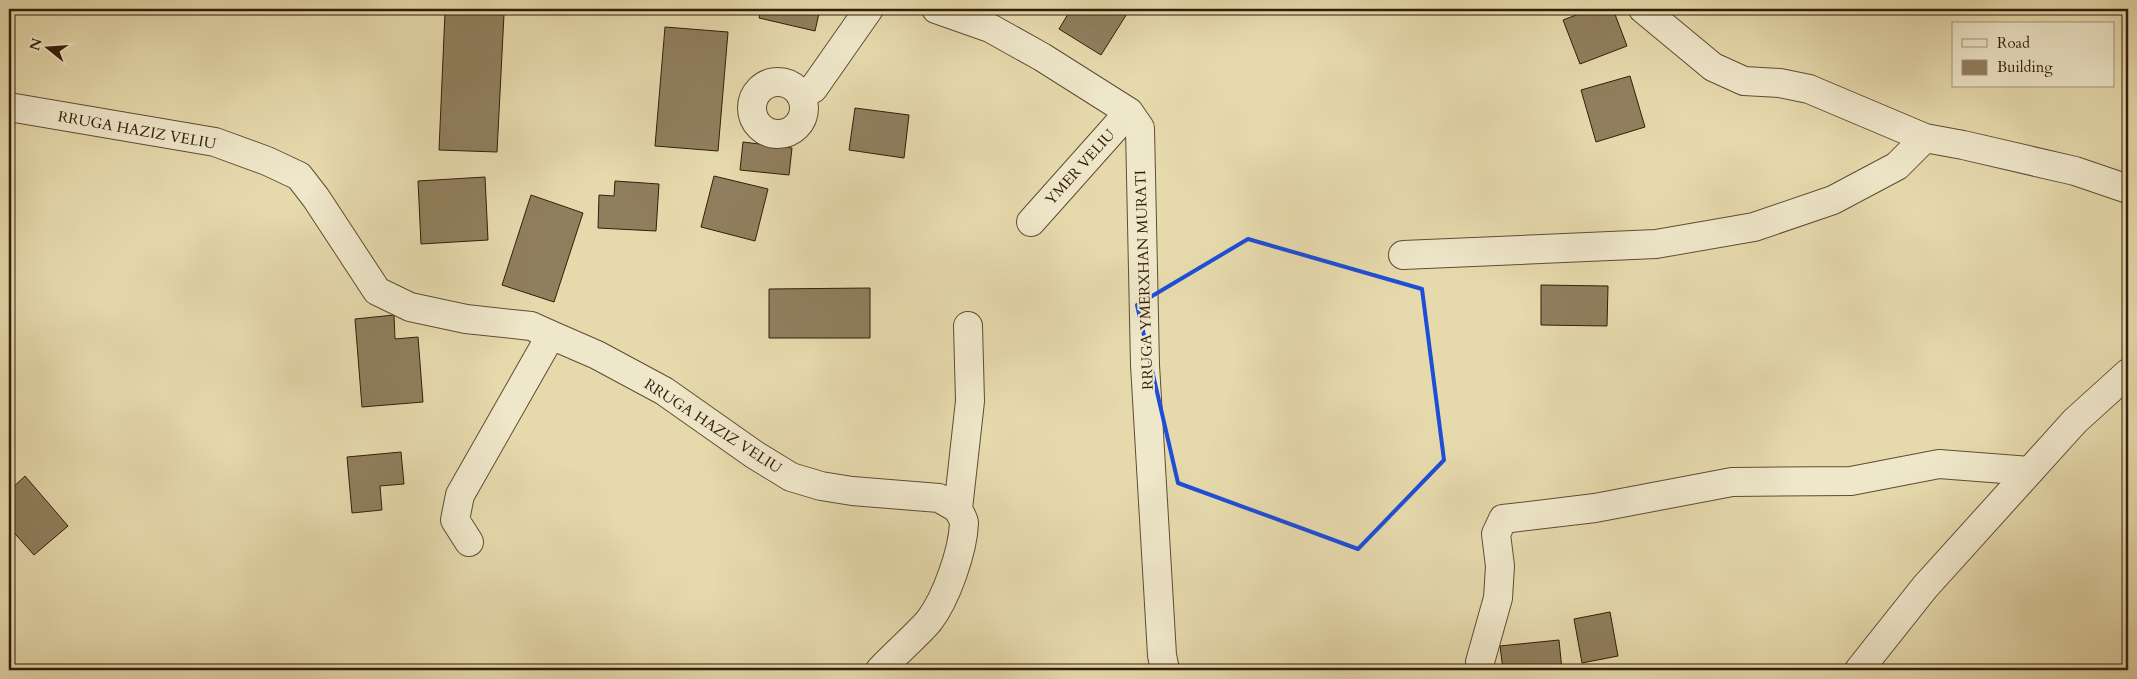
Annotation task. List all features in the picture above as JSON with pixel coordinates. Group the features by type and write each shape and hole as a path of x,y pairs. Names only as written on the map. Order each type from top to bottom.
{"street":[{"path":"800,93 813,89 869,9"},
{"path":"936,9 990,28 1042,57 1129,112"},
{"path":"1643,9 1713,67 1744,81 1780,82 1809,89 1925,138 2075,171 2128,189"},
{"name":"RRUGA HAZIZ VELIU","path":"9,107 215,142 267,160 299,176 316,198 377,290 410,308 466,319 530,326 551,335 596,355 664,391 754,455 791,477 821,486 852,491 939,498 958,509"},
{"name":"YMER VELIU","path":"1031,222 1129,112"},
{"name":"RRUGA YMERXHAN MURATI","path":"1129,112 1140,128 1146,365 1162,655 1165,670"},
{"path":"1403,255 1656,244 1754,227 1841,195 1897,166 1925,138"},
{"path":"880,670 929,621 941,601 958,554 964,521 958,509 970,401 968,326"},
{"path":"469,542 455,520 460,495 551,335"},
{"path":"1859,670 1925,588 2075,421 2128,372"},
{"path":"1480,670 1480,662 1498,598 1500,566 1496,534 1503,518 1595,508 1732,482 1851,481 1939,464 2030,471"}],"highlighted area":[{"path":"1248,239 1422,289 1444,460 1358,549 1178,483 1137,305"}],"building":[{"path":"761,9 820,9 815,31 759,18"},
{"path":"1071,9 1130,9 1101,55 1059,29"},
{"path":"1592,9 1613,9 1627,46 1580,64 1563,20"},
{"path":"445,12 504,14 497,152 439,150"},
{"path":"665,27 728,32 718,151 655,146"},
{"path":"1630,76 1645,127 1596,142 1581,90"},
{"path":"855,108 909,115 904,158 849,150"},
{"path":"743,142 792,148 789,175 740,170"},
{"path":"714,176 768,189 755,241 701,227"},
{"path":"485,177 488,240 421,244 418,181"},
{"path":"615,181 659,184 656,231 598,228 599,195 614,196"},
{"path":"531,195 583,213 554,302 502,285"},
{"path":"1541,285 1608,286 1607,326 1541,325"},
{"path":"870,288 870,338 769,338 769,289"},
{"path":"394,315 395,339 418,337 423,402 362,407 355,319"},
{"path":"401,452 404,484 380,486 382,510 352,513 347,457"},
{"path":"25,476 68,526 34,555 9,527 9,491"},
{"path":"1610,612 1618,656 1582,663 1574,619"},
{"path":"1559,640 1562,670 1503,670 1500,646"}]}
